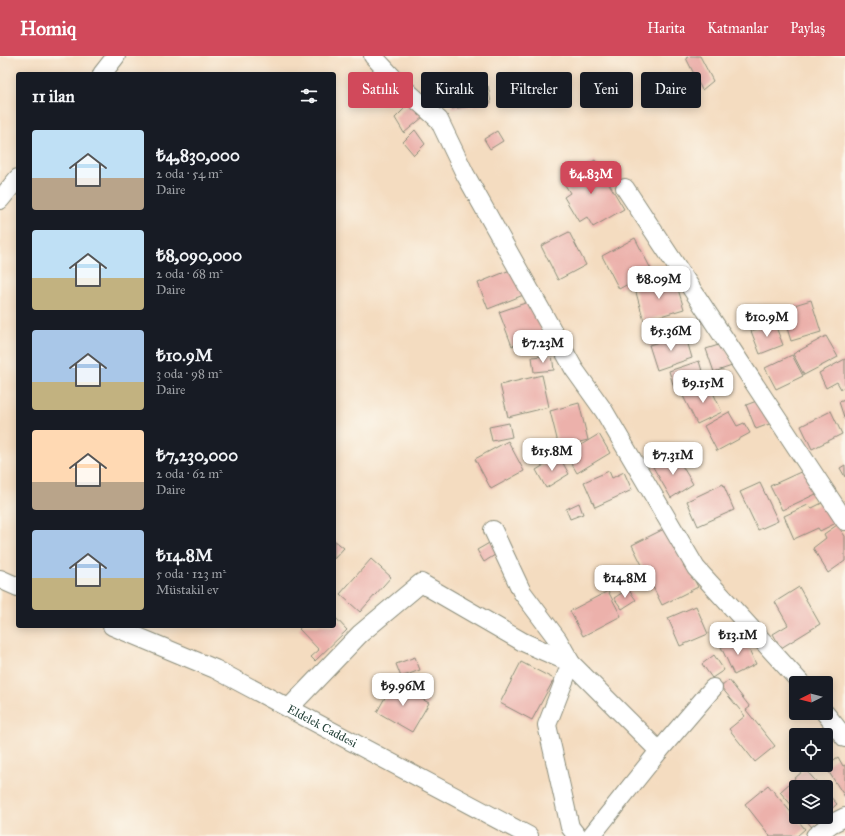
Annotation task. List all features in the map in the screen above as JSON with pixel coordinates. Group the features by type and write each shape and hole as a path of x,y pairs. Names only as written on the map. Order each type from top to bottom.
{"street":[{"path":"104,72 116,56"},
{"path":"373,56 398,84 439,120 465,174 574,369 604,410 696,568 794,676"},
{"path":"0,200 16,180"},
{"path":"625,188 845,521"},
{"path":"493,530 522,592 558,640 571,663 660,752"},
{"path":"0,579 16,586"},
{"path":"289,708 360,634 421,584 523,642 571,663"},
{"name":"Eldelek Caddesi","path":"117,628 215,669 529,836"},
{"path":"571,663 547,725 570,827 577,836"},
{"path":"591,836 713,688"},
{"path":"831,720 845,738"},
{"path":"815,836 831,824 845,817"}],"building":[{"path":"690,56 700,56 713,81 702,90 701,72 693,72 686,58"},
{"path":"488,86 491,103 488,103"},
{"path":"413,100 423,117 404,133 395,118 405,108 413,108"},
{"path":"415,130 425,144 414,155 403,142"},
{"path":"497,131 503,141 490,149 484,139"},
{"path":"595,160 624,209 593,227 587,217 579,222 564,197 570,193 562,180"},
{"path":"569,232 586,265 558,280 541,246"},
{"path":"635,238 652,271 619,289 602,256"},
{"path":"515,268 526,294 488,309 478,283"},
{"path":"672,278 675,290 678,289 684,309 644,321 635,289"},
{"path":"811,300 821,332 791,341 781,309"},
{"path":"531,301 543,334 512,346 499,312"},
{"path":"774,322 783,345 760,354 751,331"},
{"path":"685,334 692,358 657,370 649,345"},
{"path":"826,336 838,357 804,375 793,354"},
{"path":"725,343 732,366 714,372 706,349"},
{"path":"552,355 554,370 534,372 532,357"},
{"path":"792,355 803,376 776,389 765,368"},
{"path":"845,359 845,387 841,389 837,382 826,388 819,373"},
{"path":"699,361 705,381 675,391 669,371"},
{"path":"542,375 549,407 508,417 500,385"},
{"path":"709,384 722,412 697,424 683,396"},
{"path":"762,399 772,423 756,429 746,405"},
{"path":"845,400 845,420 839,402"},
{"path":"579,403 588,440 559,447 550,411"},
{"path":"831,411 842,434 812,449 801,426"},
{"path":"729,412 737,426 744,423 750,433 717,451 704,426"},
{"path":"509,423 512,437 492,441 489,427"},
{"path":"599,434 610,453 577,473 566,454"},
{"path":"508,441 524,471 491,489 475,459"},
{"path":"675,454 693,484 671,498 653,467"},
{"path":"559,456 569,474 546,488 536,470"},
{"path":"845,465 845,477 840,468"},
{"path":"807,469 818,493 782,510 770,486"},
{"path":"609,471 612,478 624,472 632,490 595,507 584,482"},
{"path":"760,483 778,521 758,530 740,492"},
{"path":"723,484 734,510 698,526 687,501"},
{"path":"826,501 836,523 820,531 818,528 794,539 784,516 808,505 812,508"},
{"path":"579,503 583,514 570,519 566,509"},
{"path":"837,525 845,536 845,561 828,573 813,548 826,538 824,534"},
{"path":"668,527 698,587 662,605 632,545"},
{"path":"336,542 344,548 336,557"},
{"path":"491,542 498,553 484,562 477,550"},
{"path":"371,559 391,577 360,612 340,594"},
{"path":"799,587 820,624 781,648 773,634 788,625 775,602"},
{"path":"628,589 636,600 622,609 614,598"},
{"path":"608,591 621,616 583,636 570,611"},
{"path":"696,606 708,634 680,646 668,618"},
{"path":"336,618 347,630 315,661 311,657 319,650 299,629 336,628"},
{"path":"743,637 756,664 734,675 721,647"},
{"path":"714,655 724,670 712,678 702,664"},
{"path":"415,657 420,670 401,677 396,664"},
{"path":"521,662 554,679 532,720 500,703"},
{"path":"729,680 750,707 746,710 775,746 755,762 729,729 745,716 721,687"},
{"path":"393,683 429,703 412,732 377,712"},
{"path":"838,757 843,766 845,765 845,797 829,772 833,772 833,760"},
{"path":"802,772 808,772 815,780 793,780"},
{"path":"789,784 789,802 780,792"},
{"path":"768,785 789,810 789,824 801,824 805,829 797,836 770,836 745,804"},
{"path":"833,800 837,804 833,808"}]}
